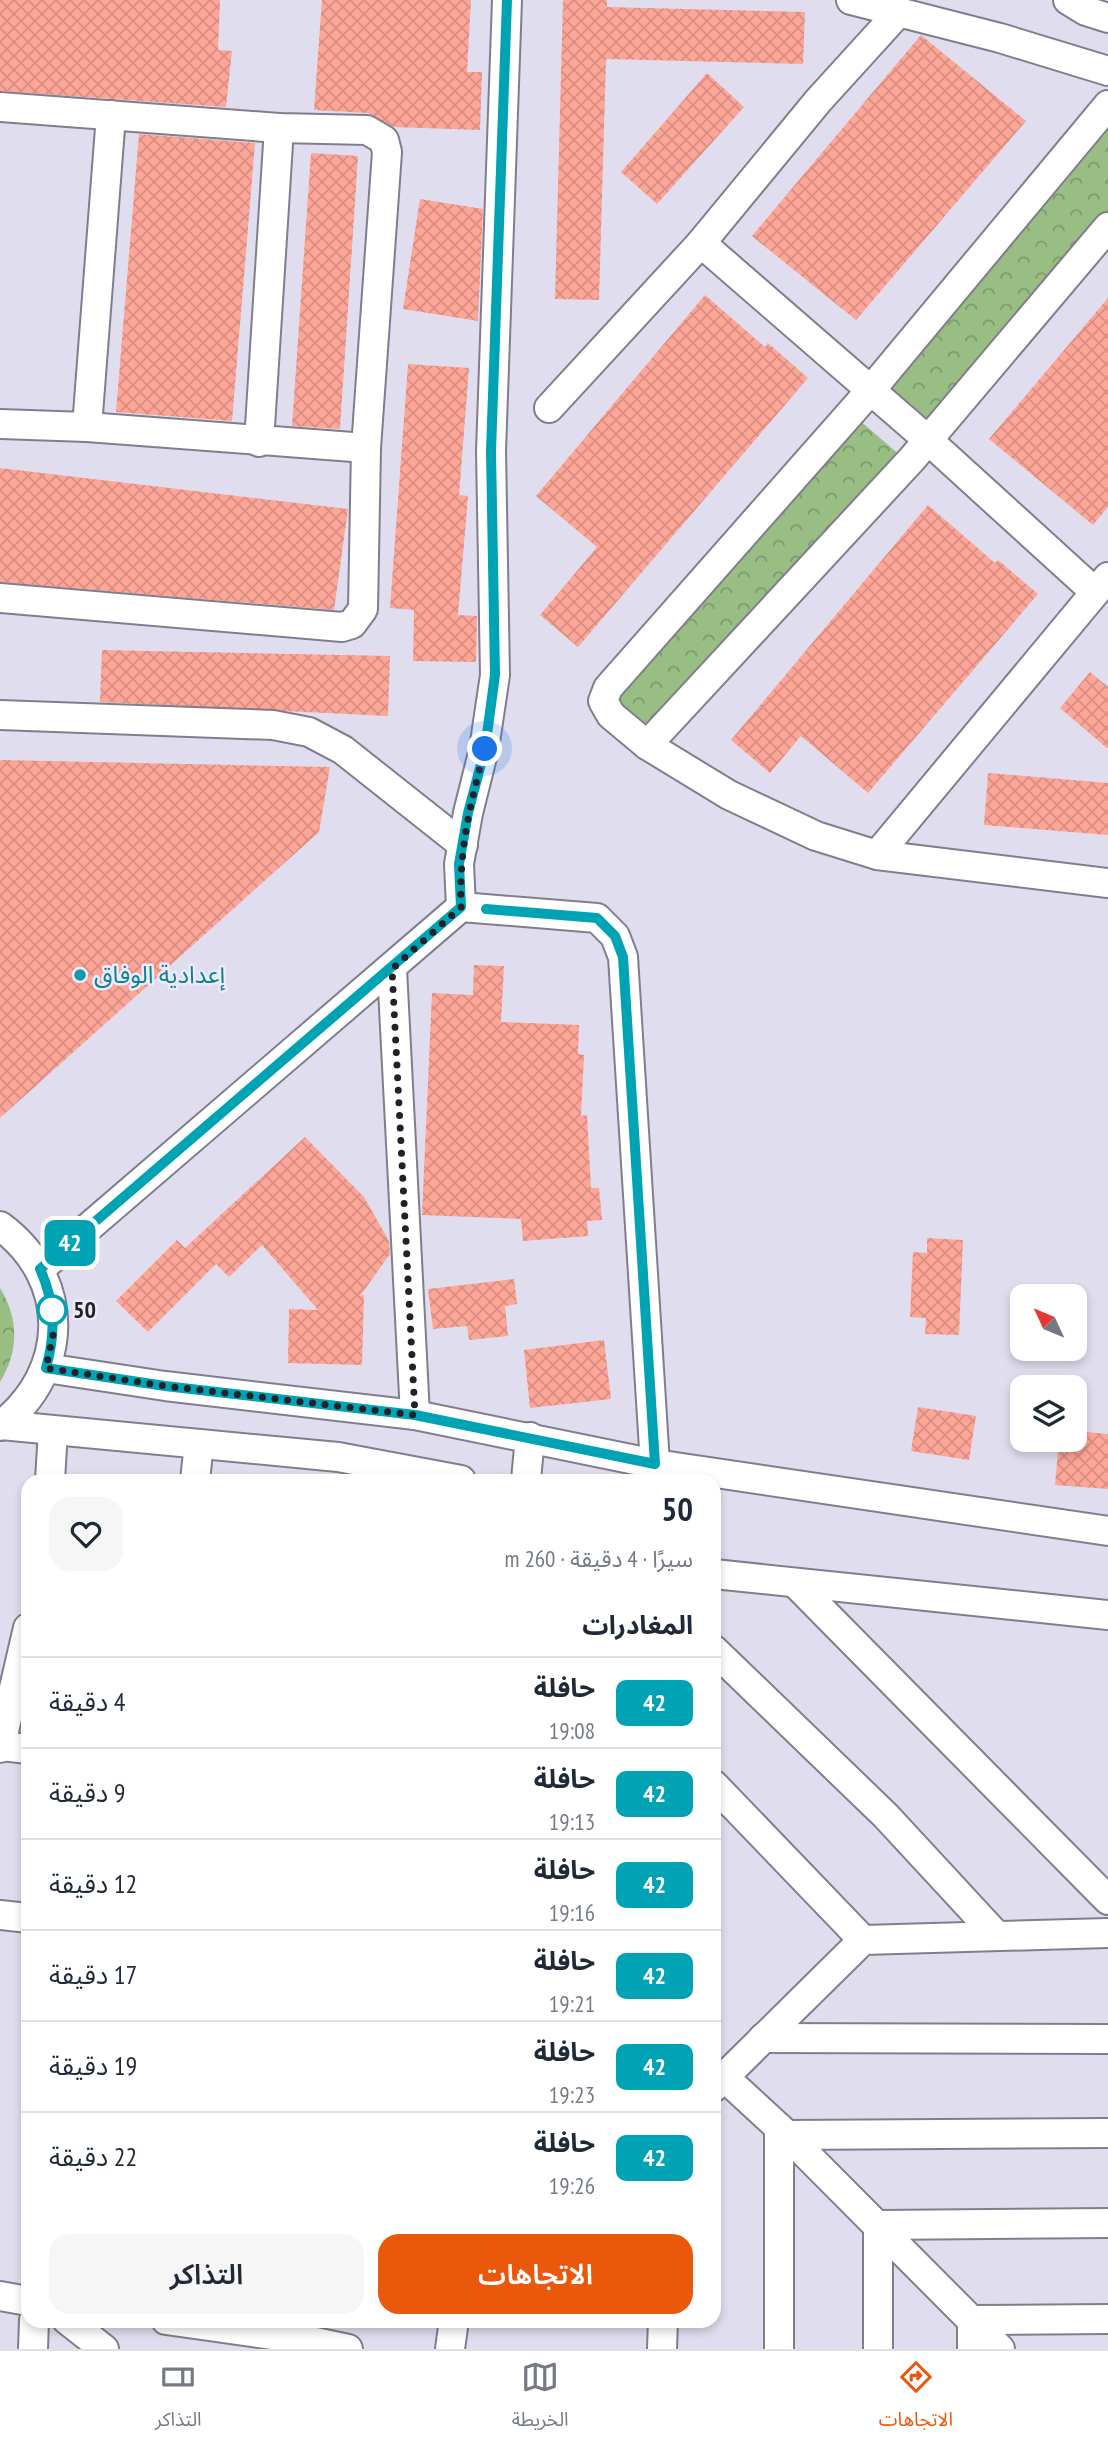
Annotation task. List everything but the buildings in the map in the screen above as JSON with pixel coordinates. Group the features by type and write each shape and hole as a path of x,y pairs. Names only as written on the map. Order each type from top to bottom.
{"street":[{"path":"461,907 459,864 485,749 495,675 491,451 507,0"},
{"path":"851,0 1000,38 1108,71"},
{"path":"1068,0 1086,11 1108,18"},
{"path":"550,408 701,243 818,101 898,13"},
{"path":"1108,105 870,391 608,688 603,701 606,708 647,745 729,795 816,836 877,855 1108,883"},
{"path":"0,107 279,128 367,130 384,140 387,152 366,448 363,609 352,624 342,627 0,598"},
{"path":"87,427 111,116"},
{"path":"259,442 279,128"},
{"path":"647,745 928,440 1108,227"},
{"path":"701,243 870,391 1101,584 877,855"},
{"path":"0,424 87,427 366,448"},
{"path":"0,715 273,725 309,732 343,750 463,845"},
{"path":"40,1269 461,907 597,918 615,936 623,957 656,1472 530,1437 415,1415 165,1386 46,1368"},
{"path":"392,969 415,1415"},
{"path":"0,1226 16,1238 40,1269 53,1318 52,1343 46,1368 28,1400 0,1426"},
{"path":"0,1426 199,1444 337,1469 393,1474"},
{"path":"50,1474 52,1431"},
{"path":"527,1474 530,1437"},
{"path":"196,1474 199,1444"},
{"path":"721,1480 1108,1531"},
{"path":"721,1575 1108,1615"},
{"path":"795,1583 1108,1900"},
{"path":"721,1657 878,1807 997,1936"},
{"path":"21,1662 0,1747 21,1748"},
{"path":"721,1792 863,1940"},
{"path":"0,1914 21,1917"},
{"path":"721,2080 863,1940 1108,1933"},
{"path":"763,2038 1108,2039"},
{"path":"721,2084 783,2132 999,2349"},
{"path":"783,2132 1108,2133"},
{"path":"779,2349 783,2132"},
{"path":"878,2225 1108,2223"},
{"path":"878,2225 878,2349"},
{"path":"0,2296 21,2300"},
{"path":"972,2320 1108,2319"},
{"path":"972,2320 972,2349"},
{"path":"33,2349 34,2328"},
{"path":"77,2328 104,2349"},
{"path":"216,2328 237,2349"},
{"path":"216,2328 348,2349"},
{"path":"450,2349 453,2328"},
{"path":"662,2349 663,2328"}],"green space":[{"path":"1108,122 1108,212 938,430 884,382"},
{"path":"858,419 909,463 647,734 610,701"},
{"path":"0,1288 11,1311 14,1335 11,1359 0,1382"}],"bus line":[{"name":"42","path":"486,909 588,915 597,918 606,924 615,936 623,957 655,1464 415,1415 322,1402 165,1386 46,1368 51,1352 53,1318 47,1284 40,1269 461,907 459,864 468,813 485,749 495,675 491,451 507,0"}],"place":[{"name":"إعدادية الوفاق","path":"80,975"},
{"name":"50","path":"52,1310"}],"route":[{"path":"52,1310 53,1335 46,1368 165,1386 322,1402 415,1415 392,969 461,907 459,864 468,813 485,749"}]}
